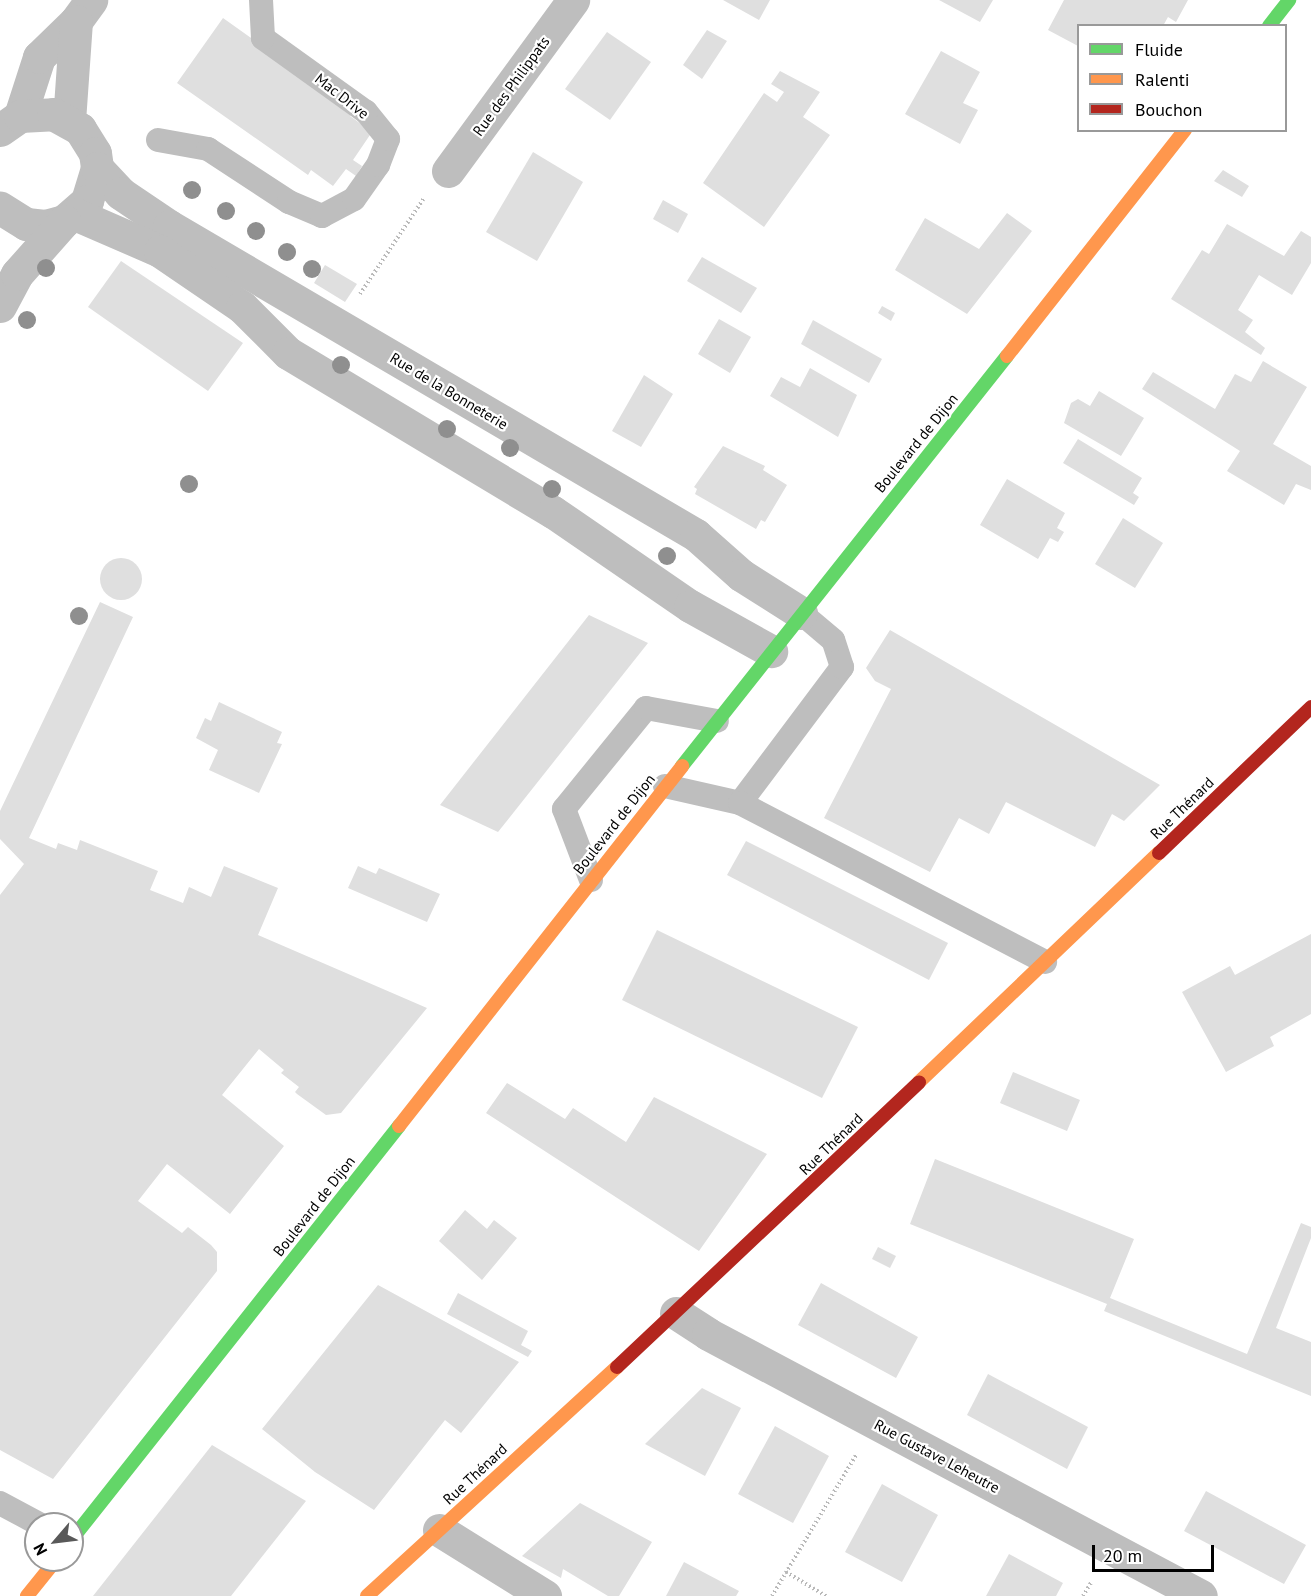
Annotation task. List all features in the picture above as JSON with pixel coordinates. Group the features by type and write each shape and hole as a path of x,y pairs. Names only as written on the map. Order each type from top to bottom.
{"main road":[{"path":"1271,24 1289,0"},
{"name":"Boulevard de Dijon","path":"84,1524 771,651 1183,132"},
{"name":"Rue Thénard","path":"367,1596 676,1313 1311,707"},
{"path":"27,1596 46,1572"}],"street":[{"name":"Rue des Philippats","path":"448,171 573,0"},
{"path":"69,121 84,11"},
{"path":"10,123 39,57 84,11"},
{"path":"0,306 17,273 69,217 94,186 97,168 89,140 69,121 37,112 10,123"},
{"name":"Rue de la Bonneterie","path":"97,168 120,193 169,226 696,535 741,575 801,614"},
{"path":"0,208 26,224 45,226 69,217 160,251 242,307 288,352 553,512 690,606 771,651"},
{"name":"Rue Gustave Leheutre","path":"676,1313 708,1334 1201,1596"},
{"path":"439,1530 545,1596"}],"lane":[{"name":"Mac Drive","path":"158,140 208,149 289,202 322,216 354,199 378,165 388,139 366,112 263,38 261,0"},
{"path":"740,803 842,667 833,640 801,614"},
{"path":"591,880 564,809 646,708 717,721"},
{"path":"665,786 740,803 1045,962"},
{"path":"1,1503 24,1516"}],"path":[{"path":"340,325 415,208 448,171"},
{"path":"772,1596 875,1423"},
{"path":"786,1572 826,1596"}],"building":[{"path":"723,0 770,0 759,20"},
{"path":"939,0 993,0 980,22"},
{"path":"1064,0 1188,0 1176,22 1168,17 1164,24 1077,24 1077,45 1048,30"},
{"path":"223,18 354,111 350,116 372,132 353,160 362,166 356,176 346,169 333,186 311,170 308,175 177,83"},
{"path":"707,30 727,41 702,79 683,65"},
{"path":"607,32 651,62 610,120 565,89"},
{"path":"941,51 980,72 963,103 978,110 960,144 905,114"},
{"path":"780,71 820,92 803,117 830,135 764,227 703,183 764,93 777,102 784,92 771,84"},
{"path":"533,152 583,182 537,261 486,232"},
{"path":"1223,170 1249,186 1242,197 1214,181"},
{"path":"663,200 688,214 678,233 653,219"},
{"path":"1007,213 1032,231 967,314 895,270 925,218 979,249"},
{"path":"1227,224 1284,256 1301,231 1311,237 1311,263 1292,295 1259,275 1238,310 1253,320 1245,332 1265,348 1261,355 1171,299 1202,250 1209,254"},
{"path":"702,257 757,288 741,313 687,281"},
{"path":"121,261 243,343 208,391 88,307"},
{"path":"325,265 357,284 345,302 314,283"},
{"path":"882,306 895,313 891,321 878,313"},
{"path":"719,319 751,337 730,373 698,354"},
{"path":"813,320 882,359 869,383 801,344"},
{"path":"1263,361 1307,387 1273,444 1311,466 1311,490 1296,484 1284,505 1227,471 1240,451 1142,389 1153,372 1215,409 1235,374 1251,382"},
{"path":"810,368 857,395 838,437 770,396 781,377 800,387"},
{"path":"644,375 673,394 641,447 612,431"},
{"path":"1099,391 1144,418 1121,456 1064,423 1071,403 1078,399 1090,406"},
{"path":"1078,439 1142,478 1133,493 1139,497 1134,505 1063,463"},
{"path":"723,446 765,466 763,470 787,485 765,522 761,520 756,529 695,494 697,489 694,487"},
{"path":"1007,479 1065,513 1057,528 1064,532 1058,542 1050,538 1038,559 980,525"},
{"path":"1123,518 1163,543 1135,588 1095,564"},
{"path":"121,558 136,564 142,579 136,594 121,600 106,594 100,579 106,564"},
{"path":"100,602 133,617 29,838 56,849 58,843 77,850 80,840 158,871 150,890 183,903 189,887 211,897 224,866 278,888 258,935 427,1008 341,1113 326,1115 297,1094 295,1092 299,1087 281,1073 284,1070 259,1049 222,1095 284,1146 230,1214 167,1164 138,1201 182,1233 188,1227 211,1245 217,1252 217,1271 53,1479 0,1450 0,895 24,864 0,839 0,811"},
{"path":"589,615 648,643 498,832 440,805"},
{"path":"890,630 1160,785 1124,821 1112,814 1095,847 1006,802 989,834 959,818 930,872 824,818 891,689 875,681 866,668"},
{"path":"219,702 282,732 277,743 282,744 259,793 209,770 218,750 196,738 205,718 211,721"},
{"path":"746,841 948,943 929,980 727,875"},
{"path":"358,866 376,874 379,868 440,894 427,922 348,888"},
{"path":"657,930 858,1027 822,1098 622,1000"},
{"path":"1311,934 1311,1014 1270,1037 1274,1046 1226,1072 1182,992 1230,966 1235,975"},
{"path":"1013,1072 1080,1100 1067,1131 1000,1103"},
{"path":"507,1083 565,1119 573,1108 626,1142 654,1097 767,1154 699,1251 486,1113"},
{"path":"935,1159 1134,1239 1110,1298 1247,1354 1301,1223 1311,1227 1311,1238 1276,1328 1311,1342 1311,1396 1104,1311 1107,1304 910,1224"},
{"path":"465,1210 487,1229 494,1220 517,1238 482,1280 439,1241"},
{"path":"878,1247 896,1256 890,1268 872,1259"},
{"path":"821,1283 918,1337 896,1378 798,1325"},
{"path":"378,1285 519,1362 461,1433 445,1420 374,1510 315,1472 262,1429"},
{"path":"458,1293 528,1331 521,1345 532,1351 528,1357 447,1314"},
{"path":"988,1374 1088,1427 1067,1469 967,1415"},
{"path":"702,1388 741,1408 705,1476 645,1444"},
{"path":"775,1426 829,1456 793,1523 738,1494"},
{"path":"212,1445 306,1501 231,1596 93,1596"},
{"path":"882,1484 938,1515 902,1582 845,1552"},
{"path":"1206,1491 1306,1545 1284,1584 1184,1531"},
{"path":"580,1503 652,1542 619,1596 608,1596 563,1569 561,1578 522,1556"},
{"path":"1009,1554 1063,1583 1056,1596 986,1596"},
{"path":"684,1562 739,1591 736,1596 666,1596"}],"traffic: fast":[{"path":"1271,24 1289,0"},
{"path":"682,766 1007,356"},
{"path":"84,1524 399,1126"}],"traffic: slow":[{"path":"1007,356 1183,132"},
{"path":"399,1126 682,766"},
{"path":"919,1082 1159,853"},
{"path":"367,1596 617,1367"},
{"path":"27,1596 46,1572"}],"traffic: jam":[{"path":"1159,853 1311,707"},
{"path":"617,1367 919,1082"}]}
